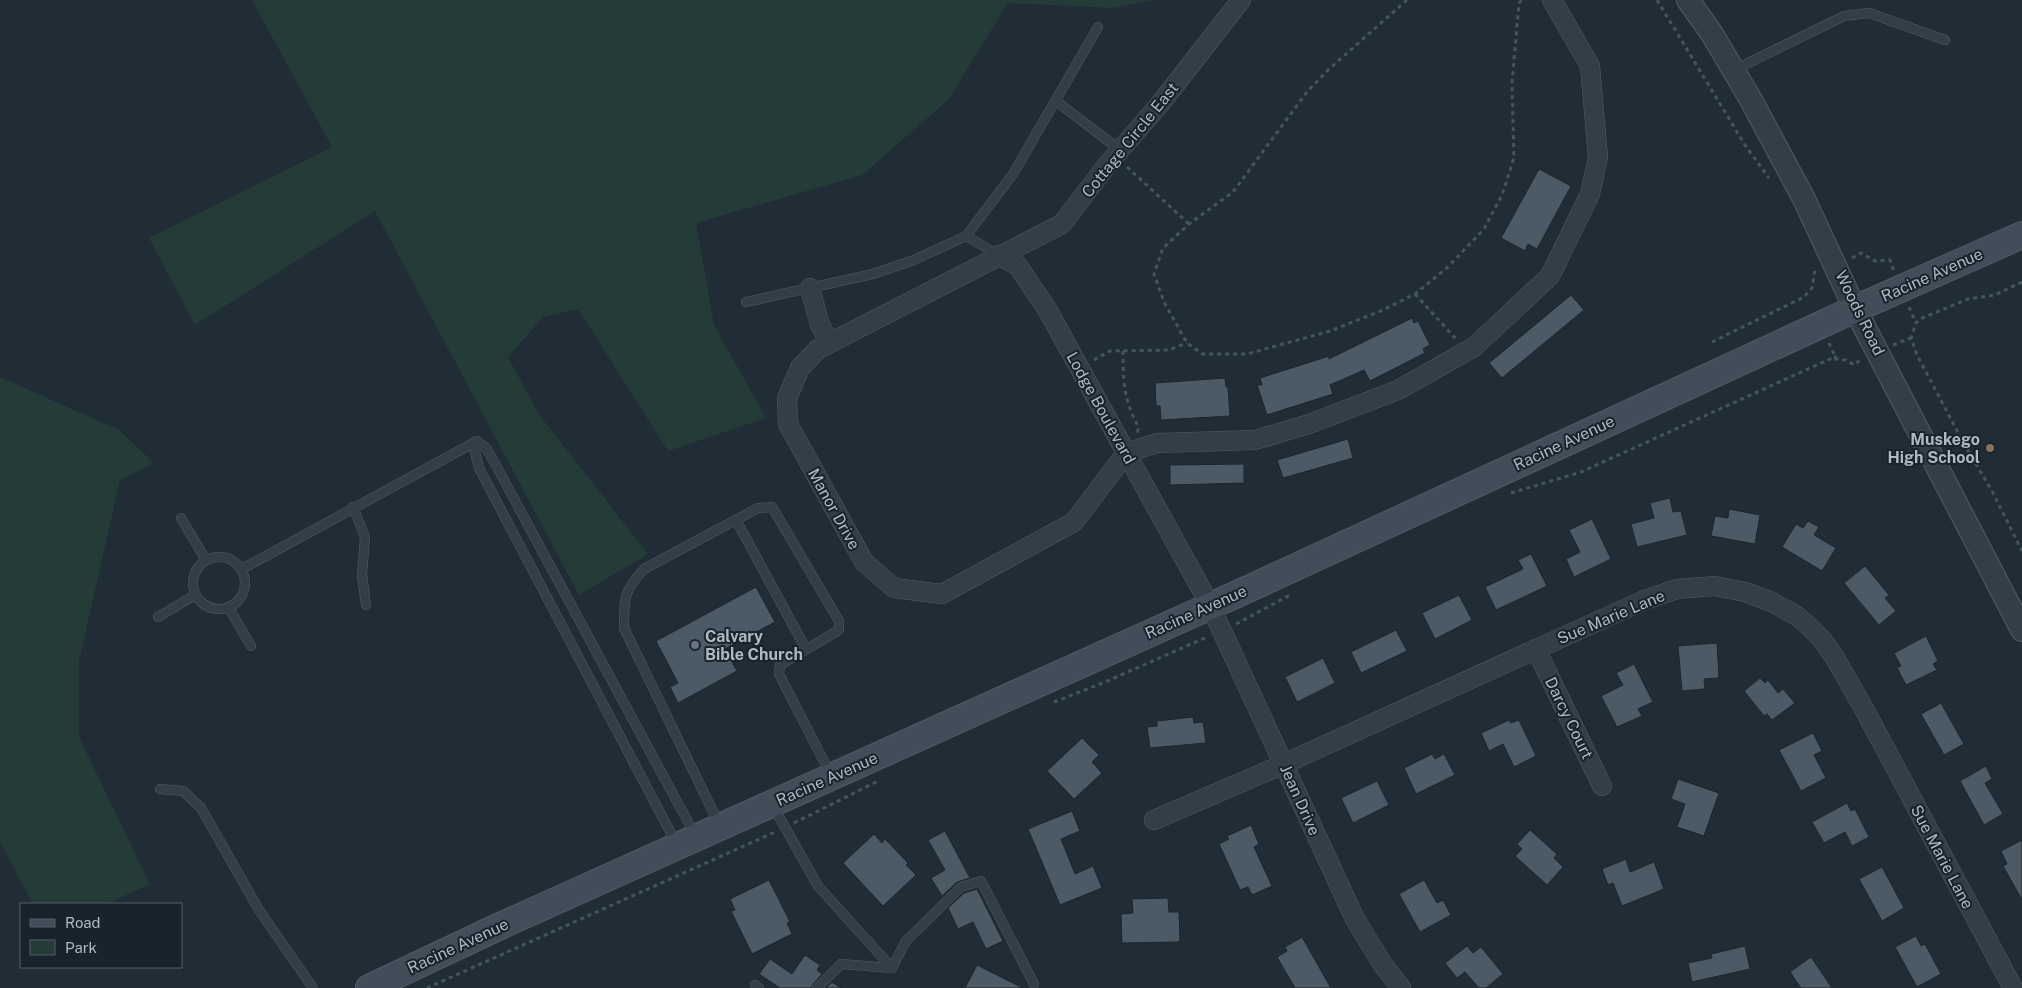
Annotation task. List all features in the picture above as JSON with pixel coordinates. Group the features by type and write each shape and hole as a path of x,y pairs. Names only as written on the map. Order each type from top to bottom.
{"main road":[{"name":"Racine Avenue","path":"369,988 498,927 833,777 1855,309 2022,235"}],"street":[{"name":"Cottage Circle East","path":"999,255 1062,224 1118,153 1160,104 1241,0"},
{"path":"1123,447 1156,443 1255,440 1309,424 1398,390 1474,347 1550,276 1590,194 1598,157 1590,66 1552,0"},
{"name":"Woods Road","path":"1688,0 1734,70 1804,199 1855,309 2022,630"},
{"name":"Manor Drive","path":"999,255 818,349 800,368 786,398 788,424 864,562 894,588 942,594 1074,522 1123,447"},
{"name":"Lodge Boulevard","path":"999,255 1018,266 1047,309 1210,605"},
{"path":"810,288 820,324 830,343"},
{"name":"Sue Marie Lane","path":"1154,820 1284,764 1642,601 1677,589 1715,586 1745,592 1772,602 1797,616 1824,642 1835,658 2013,988"},
{"name":"Jean Drive","path":"1210,605 1355,919 1396,986"},
{"name":"Darcy Court","path":"1536,649 1602,786"}],"lane":[{"path":"1734,70 1844,16 1869,13 1945,40"},
{"path":"746,302 873,274 914,260 966,236 1013,174 1098,28"},
{"path":"1056,101 1118,153"},
{"name":"Lodge Boulevard","path":"966,236 999,255"},
{"path":"242,570 353,507 477,441"},
{"path":"477,441 486,448 492,458 687,841"},
{"path":"477,441 475,452 479,468 687,841"},
{"path":"353,507 365,537 362,575 366,605"},
{"path":"720,827 624,628 624,601 630,584 644,570 758,508 772,507 839,621 839,630 780,665 779,674 833,777"},
{"path":"181,518 206,560"},
{"path":"736,520 806,649"},
{"path":"219,556 228,558 242,570 245,577 243,594 229,608 216,610 208,607 201,603 195,595 192,587 193,578 196,569 206,560 219,556"},
{"path":"158,617 195,595"},
{"path":"229,608 252,646"},
{"path":"160,789 183,791 201,808 260,910 313,988"},
{"path":"772,804 818,886 892,968"},
{"path":"892,968 906,941 961,886 981,881 1034,984"},
{"path":"817,988 841,964 892,968"}],"path":[{"path":"1407,0 1328,70 1307,92 1233,192 1190,224 1163,248 1154,274 1164,302 1187,343 1203,354 1247,354 1330,331 1383,310 1415,294 1448,267 1484,229 1502,195 1514,158 1512,83 1521,2 1516,0"},
{"path":"1657,0 1745,145 1773,185"},
{"path":"1118,153 1190,224"},
{"path":"1856,256 1861,253 1875,261 1890,260 1892,266"},
{"path":"1712,342 1804,298 1817,279 1815,267"},
{"path":"1916,324 1943,309 1968,299 1994,294 2022,282"},
{"path":"1415,294 1466,351"},
{"path":"1804,298 1807,302"},
{"path":"1913,316 1916,324 1911,338 1917,355 1963,442 1992,491 2022,551"},
{"path":"1905,340 1911,338"},
{"path":"1079,368 1110,351 1169,350 1187,343"},
{"path":"1123,351 1122,377 1130,410 1138,423 1138,434 1123,447"},
{"path":"1834,352 1836,359"},
{"path":"1506,494 1581,472 1830,359 1846,360 1854,365 1859,360"},
{"path":"1242,621 1294,593"},
{"path":"1052,703 1105,682 1194,642"},
{"path":"427,988 824,810 879,780"}],"green space":[{"path":"252,0 1153,0 1113,8 1008,3 948,100 862,175 696,223 714,325 766,418 668,451 578,309 543,317 508,357 538,413 648,554 579,595 375,211 195,325 149,238 332,147"},
{"path":"0,377 119,430 154,463 120,480 79,661 79,737 150,884 109,903 32,903 0,842"}],"building":[{"path":"1539,169 1571,186 1537,249 1528,244 1525,251 1501,238"},
{"path":"1571,295 1584,310 1502,378 1489,363"},
{"path":"1412,318 1414,323 1418,321 1430,345 1423,349 1425,353 1370,381 1364,370 1330,385 1333,394 1267,415 1257,385 1262,385 1260,378 1329,356 1329,359"},
{"path":"1225,378 1226,387 1228,387 1230,416 1161,420 1160,406 1156,406 1155,383"},
{"path":"1348,439 1353,458 1283,478 1277,460"},
{"path":"1244,464 1244,483 1170,485 1170,465"},
{"path":"1670,498 1673,512 1681,511 1687,535 1637,547 1631,524 1654,518 1650,503"},
{"path":"1729,509 1760,515 1755,544 1711,536 1715,516 1728,518"},
{"path":"1592,519 1611,559 1574,577 1566,559 1580,552 1569,530"},
{"path":"1808,521 1819,527 1814,535 1836,548 1822,571 1782,547 1796,524 1803,528"},
{"path":"1531,554 1547,586 1496,610 1485,587 1523,569 1518,560"},
{"path":"1865,566 1889,595 1885,598 1896,611 1879,625 1844,583"},
{"name":"Calvary Bible Church","path":"756,587 775,622 725,649 737,671 678,703 670,687 678,683 656,641"},
{"path":"1459,595 1472,620 1435,639 1422,613"},
{"path":"1396,630 1407,651 1361,673 1351,652"},
{"path":"1926,636 1938,661 1933,664 1937,670 1906,685 1897,668 1901,666 1894,653"},
{"path":"1717,643 1719,678 1704,679 1705,689 1682,691 1678,646"},
{"path":"1323,658 1335,683 1297,702 1285,677"},
{"path":"1634,664 1653,702 1638,709 1642,716 1617,727 1601,696 1623,685 1616,673"},
{"path":"1760,678 1765,683 1768,680 1778,693 1783,689 1795,703 1772,720 1767,714 1764,716 1744,691"},
{"path":"1941,703 1964,744 1944,755 1921,714"},
{"path":"1193,717 1194,723 1203,722 1206,743 1150,748 1147,727 1157,726 1157,721"},
{"path":"1509,720 1511,723 1519,720 1536,756 1514,767 1503,744 1489,751 1481,733"},
{"path":"1813,733 1822,751 1814,755 1826,778 1801,791 1779,750"},
{"path":"1082,738 1099,755 1092,762 1102,773 1074,799 1047,771"},
{"path":"1432,754 1435,759 1444,754 1455,775 1416,794 1404,768"},
{"path":"1986,766 1992,779 1985,783 2003,814 1984,825 1960,781"},
{"path":"1678,779 1719,793 1704,836 1677,827 1685,804 1671,799"},
{"path":"1377,781 1389,805 1353,823 1341,798"},
{"path":"1847,803 1851,811 1855,809 1869,837 1852,846 1845,832 1824,843 1812,822"},
{"path":"1072,811 1080,831 1061,839 1075,874 1093,866 1102,888 1060,905 1028,829"},
{"path":"1251,825 1259,844 1254,847 1272,886 1252,895 1248,887 1240,890 1219,844 1229,839 1227,836"},
{"path":"1530,830 1557,854 1554,858 1563,867 1547,885 1515,856 1522,849 1517,844"},
{"path":"945,831 970,878 957,882 942,896 931,878 945,870 928,840"},
{"path":"874,834 882,843 885,839 908,863 906,865 916,875 883,906 843,863"},
{"path":"2022,840 2022,900 2003,866 2007,864 2001,851"},
{"path":"1626,859 1630,872 1654,862 1664,889 1622,906 1613,883 1608,885 1602,869"},
{"path":"1882,867 1904,908 1882,921 1859,879"},
{"path":"769,880 790,922 787,923 792,934 752,954 731,911 735,910 730,899"},
{"path":"1424,880 1437,903 1443,900 1451,915 1420,932 1399,894"},
{"path":"977,889 1003,941 986,949 973,922 958,929 948,908 964,893"},
{"path":"1168,898 1169,912 1179,912 1180,942 1122,943 1121,914 1133,913 1132,899"},
{"path":"1916,936 1921,946 1925,944 1941,974 1917,987 1895,947"},
{"path":"1302,937 1331,988 1295,988 1277,957 1287,951 1285,947"},
{"path":"1467,946 1473,953 1481,947 1503,974 1486,988 1479,988 1465,972 1457,978 1445,963"},
{"path":"1745,946 1750,969 1692,982 1688,963 1712,958 1711,954"},
{"path":"805,955 820,965 817,970 822,974 811,988 780,988 759,974 770,959 792,974"},
{"path":"1811,957 1832,988 1801,988 1790,972"},
{"path":"977,965 1023,988 965,988"},
{"path":"832,982 841,988 826,988"}],"place":[{"name":"Muskego High School","path":"1990,448"},
{"name":"Calvary Bible Church","path":"695,645"}]}
